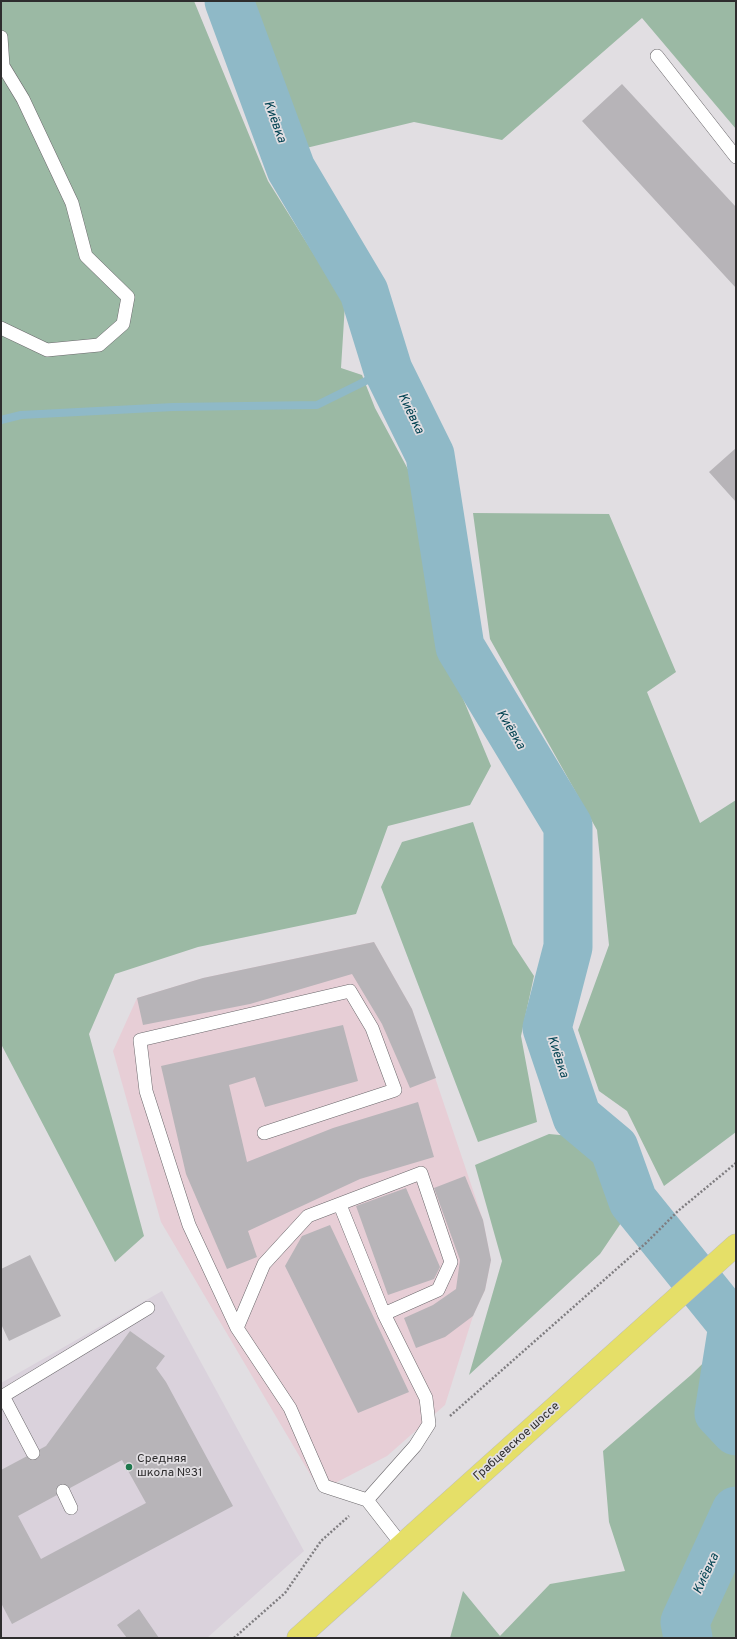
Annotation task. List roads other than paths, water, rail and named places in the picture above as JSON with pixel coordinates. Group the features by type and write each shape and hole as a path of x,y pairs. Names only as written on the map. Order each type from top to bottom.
{"main road":[{"name":"Грабцевское шоссе","path":"298,1638 736,1245"}],"lane":[{"path":"1,37 3,66 23,99 72,203 86,256 128,297 123,324 99,345 47,350 1,328"},
{"path":"657,56 736,156"},
{"path":"264,1133 395,1090 372,1028 350,991 140,1040 146,1090 189,1225 238,1328 290,1408 324,1486 367,1500 402,1544"},
{"path":"238,1328 264,1264 308,1216 421,1174 452,1262 438,1290 384,1314"},
{"path":"340,1205 384,1314 426,1398 429,1424 415,1446 367,1500"},
{"path":"33,1453 2,1397 148,1308"},
{"path":"63,1491 71,1508"}],"waterway":[{"name":"Киёвка","path":"229,1 291,169 364,292 388,370 430,455 460,647 568,826 568,947 547,1028 577,1117 614,1148 633,1201 733,1325 719,1413 736,1431"},
{"path":"1,420 21,415 173,407 317,405 388,370"},
{"name":"Киёвка","path":"688,1638 685,1622 736,1511"}],"place":[{"name":"Средняя школа №31","path":"129,1467"}]}
